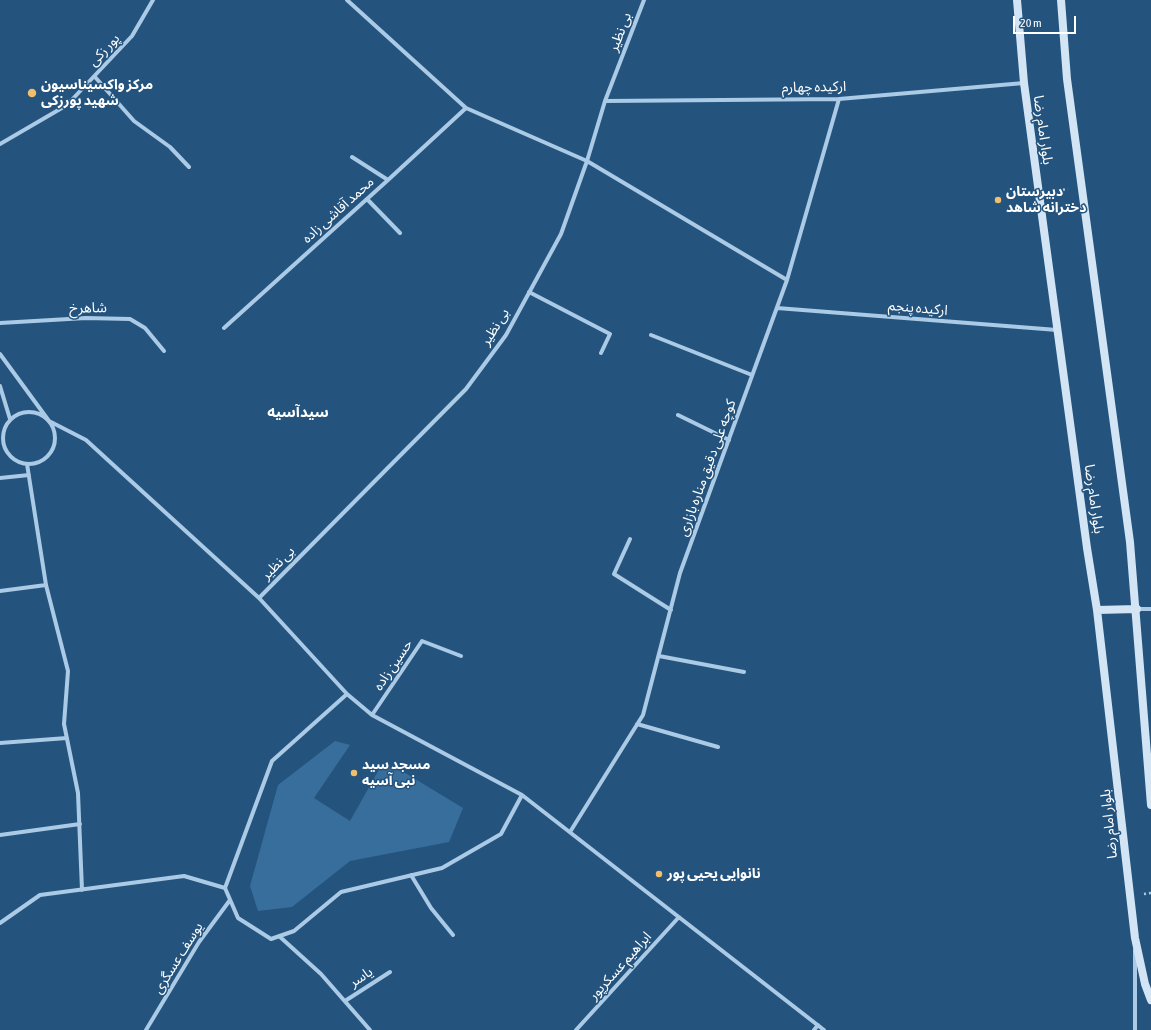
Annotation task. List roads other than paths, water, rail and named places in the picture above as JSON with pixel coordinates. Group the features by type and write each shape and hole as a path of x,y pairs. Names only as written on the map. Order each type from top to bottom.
{"main road":[{"name":"بلوار امام رضا","path":"1017,0 1024,83 1038,192 1098,610 1134,938 1145,984 1151,1000"},
{"path":"1060,0 1067,78 1129,534 1137,609 1151,805"},
{"path":"1098,610 1137,609"}],"street":[{"name":"پور زکی","path":"0,144 67,105 132,36 153,0"},
{"path":"347,0 466,108 587,161 787,280"},
{"name":"بی نظیر","path":"259,598 466,389 506,335 561,234 587,161 605,101 644,0"},
{"path":"95,77 134,121 170,147 188,167"},
{"name":"ارکیده چهارم","path":"605,101 839,99 1024,83"},
{"name":"کوچه علی دقیق مناره بازاری","path":"570,832 643,715 680,573 787,280 839,99"},
{"name":"محمد آقاشی زاده","path":"224,328 367,200 466,108"},
{"path":"352,157 388,180"},
{"path":"367,200 400,234"},
{"path":"529,292 610,334 601,353"},
{"name":"ارکیده پنجم","path":"777,308 1057,330"},
{"name":"شاهرخ","path":"0,323 86,318 130,319 145,328 164,350"},
{"path":"651,335 752,376"},
{"path":"0,354 49,421 54,429 55,437 50,454 40,462 27,464 11,458 2,443 5,426 10,418 26,411 43,415 49,421 86,440 259,598 347,694 372,715 522,795 824,1030"},
{"path":"0,386 10,418"},
{"path":"678,415 729,440"},
{"path":"27,464 46,585 68,671 64,724 78,793 82,890"},
{"path":"0,478 29,475"},
{"path":"630,539 614,574 671,610"},
{"path":"0,591 46,585"},
{"path":"1137,609 1151,609"},
{"name":"حسین زاده","path":"372,715 422,641 461,656"},
{"path":"659,656 744,672"},
{"path":"347,694 272,761 225,888 238,918 271,939 294,931 341,892 442,868 501,834 522,795"},
{"path":"638,724 718,747"},
{"path":"0,743 67,738"},
{"path":"0,835 80,824"},
{"path":"412,875 431,908 452,935"},
{"path":"0,923 40,895 184,876 225,888"},
{"name":"یوسف عسگری","path":"146,1030 199,942 230,900"},
{"name":"ابراهیم عسکرپور","path":"576,1030 679,917"},
{"path":"279,936 321,974 370,1030"},
{"path":"1134,938 1135,1030"},
{"name":"یاسر","path":"345,1001 390,972"},
{"path":"814,1030 818,1025"}],"place":[{"name":"مرکز واکسیناسیون شهید پورزکی","path":"32,93"},
{"name":"دبیرستان دخترانه شاهد","path":"998,200"},
{"name":"مسجد سید نبی آسیه","path":"354,773"},
{"name":"نانوایی يحيی پور","path":"659,874"}],"district":[{"name":"سیدآسیه","path":"298,412"}]}
